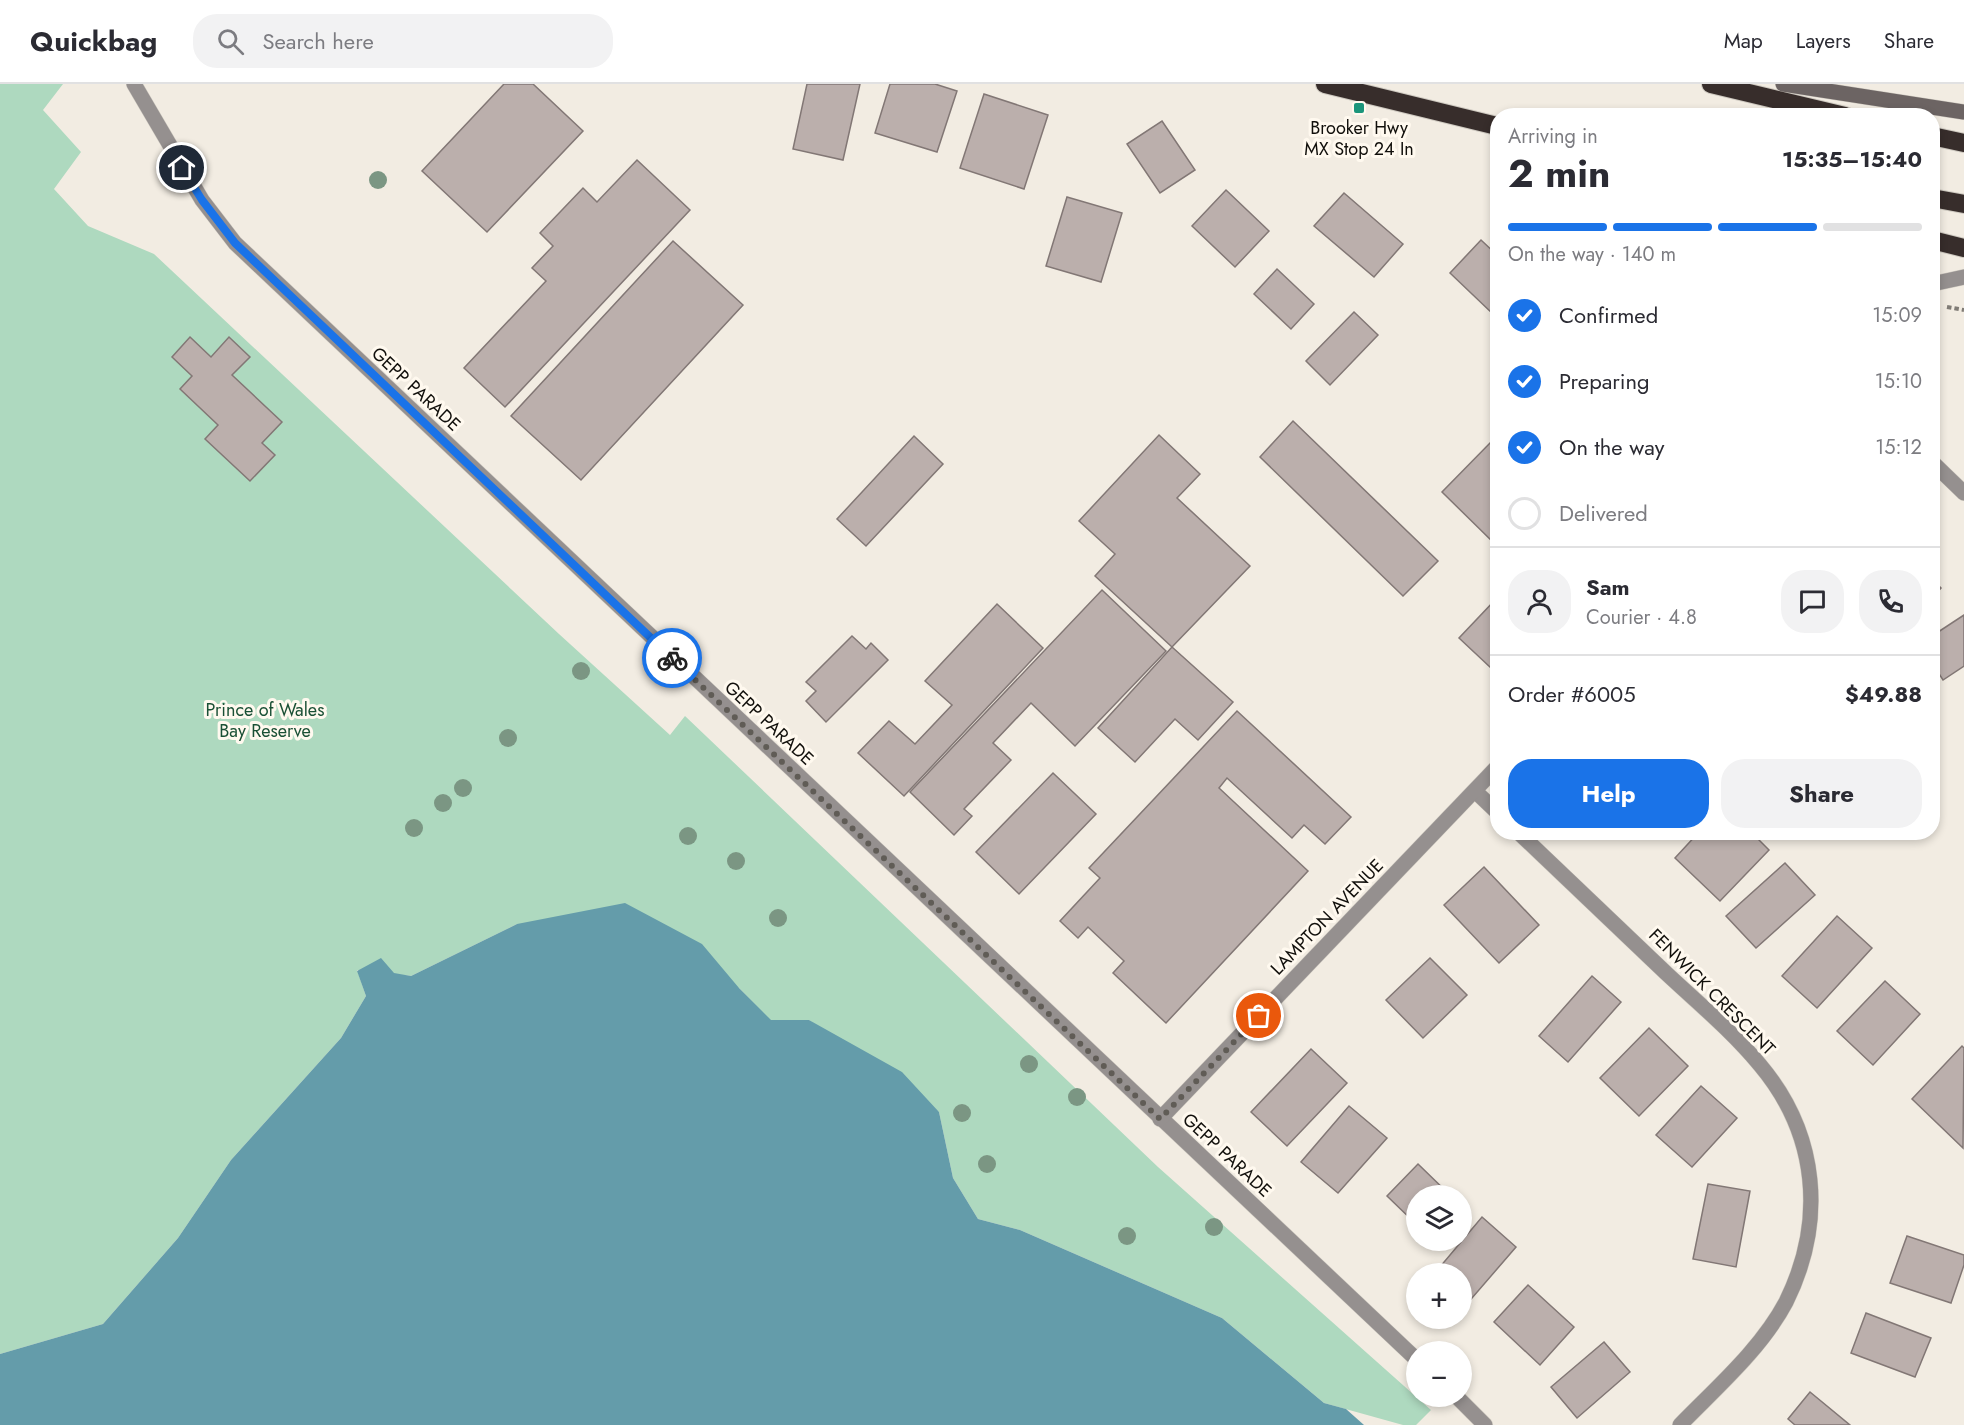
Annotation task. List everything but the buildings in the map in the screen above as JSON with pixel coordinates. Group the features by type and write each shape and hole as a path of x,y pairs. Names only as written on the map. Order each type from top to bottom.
{"highway":[{"path":"1325,84 1490,124"},
{"path":"1712,84 1812,108"},
{"path":"1940,138 1964,143"},
{"path":"1940,200 1964,204"},
{"path":"1940,242 1964,248"}],"street":[{"name":"GEPP PARADE","path":"134,84 202,200 235,243 1406,1350"},
{"path":"1783,84 1938,108"},
{"path":"1940,108 1964,112"},
{"path":"1940,282 1964,277"},
{"path":"1940,470 1964,492"},
{"name":"LAMPTON AVENUE","path":"1160,1119 1490,775"},
{"path":"1475,791 1490,805"},
{"name":"FENWICK CRESCENT","path":"1526,840 1760,1065 1795,1122 1806,1153 1812,1209 1807,1241 1785,1303 1766,1332 1739,1364 1680,1425"},
{"path":"1467,1407 1485,1425"}],"green space":[{"name":"Prince of Wales Bay Reserve","path":"0,84 63,84 43,110 81,152 54,189 88,226 154,254 559,634 670,735 685,716 1158,1167 1406,1388 1406,1407 1428,1407 1431,1410 1416,1425 1403,1425 1324,1403 1222,1318 1020,1230 978,1219 953,1178 939,1112 809,1020 771,1021 739,988 517,924 411,976 357,970 366,996 341,1038 231,1160 178,1238 103,1324 0,1354"}],"water":[{"path":"625,903 702,944 739,988 771,1020 809,1020 902,1072 939,1112 953,1178 978,1219 1020,1230 1222,1318 1324,1403 1346,1409 1364,1425 0,1425 0,1354 103,1324 178,1238 231,1160 341,1038 366,996 357,971 381,958 394,973 411,976 517,924"}],"way so far":[{"path":"672,658 1160,1119 1259,1016"}],"place":[{"name":"Brooker Hwy MX Stop 24 In","path":"1359,108"}],"route":[{"path":"182,168 202,200 235,243 672,658"}]}
